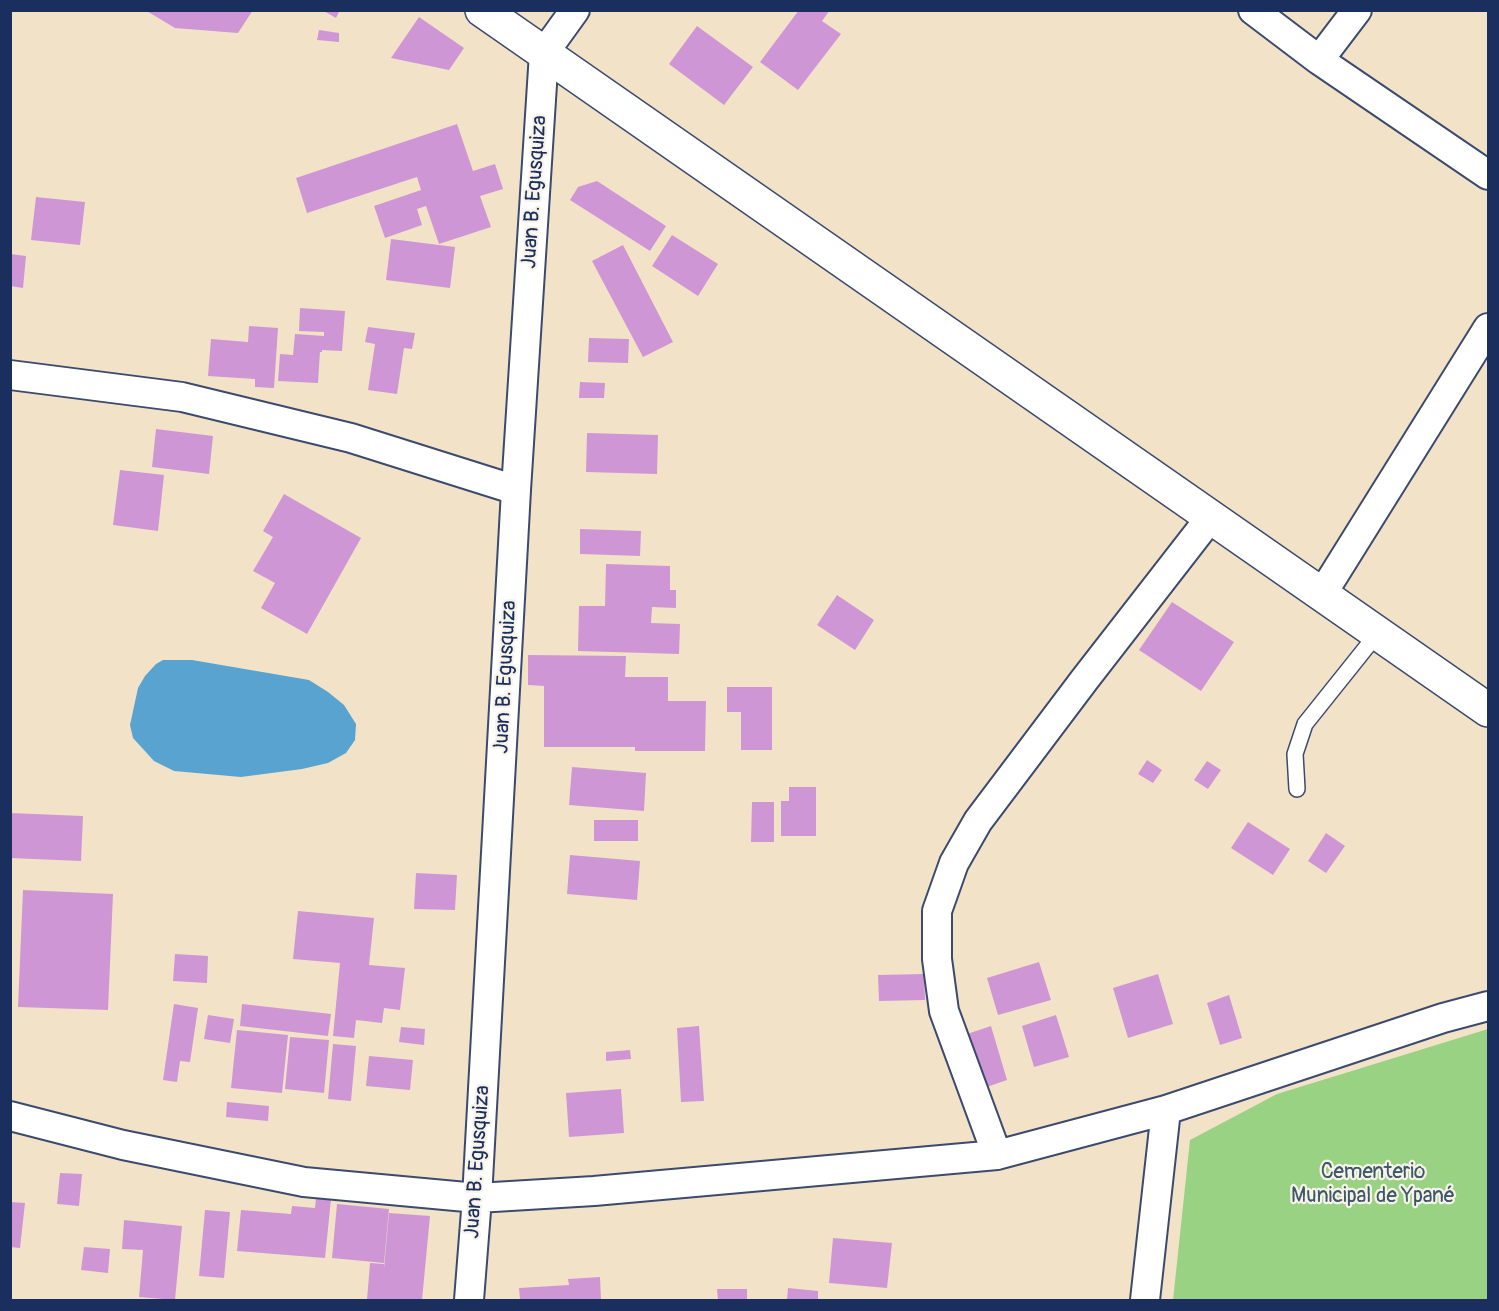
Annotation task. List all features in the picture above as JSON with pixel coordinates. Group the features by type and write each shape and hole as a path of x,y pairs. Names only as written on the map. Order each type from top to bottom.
{"highway":[{"path":"482,10 1488,710"}],"street":[{"path":"544,53 575,10"},
{"path":"1253,10 1319,60 1488,175"},
{"path":"1319,60 1357,10"},
{"name":"Juan B. Egusquiza","path":"469,1300 477,1198 516,489 544,53"},
{"path":"1322,594 1488,328"},
{"path":"10,375 182,397 351,438 516,489"},
{"path":"997,1155 944,1011 937,958 937,910 954,863 978,821 1210,518"},
{"path":"10,1116 123,1145 304,1182 477,1198 618,1189 997,1155 1166,1110 1443,1018 1488,1006"},
{"path":"1145,1300 1166,1110"}],"lane":[{"path":"1297,789 1295,754 1305,724 1377,634"}],"green space":[{"name":"Cementerio Municipal de Ypané","path":"1488,1029 1488,1300 1173,1300 1190,1140 1277,1094"}],"water":[{"path":"163,660 192,660 309,680 344,705 356,724 355,740 346,753 328,763 302,769 241,777 174,771 154,761 133,738 130,725 138,688 145,676"}],"building":[{"path":"145,10 253,10 238,33 175,28"},
{"path":"322,10 340,10 336,18"},
{"path":"799,10 830,10 822,21 841,34 798,90 760,62"},
{"path":"419,17 464,48 449,70 391,58"},
{"path":"697,26 753,67 724,105 669,64"},
{"path":"319,30 339,33 339,42 317,40"},
{"path":"457,124 473,171 495,164 503,189 480,196 491,227 439,244 426,206 417,209 422,225 385,238 374,206 421,190 417,177 307,213 296,178"},
{"path":"597,181 666,226 650,251 570,200 578,187"},
{"path":"36,197 85,202 80,245 31,240"},
{"path":"672,235 718,264 698,296 652,266"},
{"path":"391,239 455,247 450,288 386,280"},
{"path":"623,245 673,342 643,357 592,261"},
{"path":"10,254 26,256 23,288 10,286"},
{"path":"300,308 345,311 342,351 322,350 320,352 318,383 278,381 280,354 293,355 295,334 324,336 324,332 299,331"},
{"path":"249,326 278,328 274,388 255,387 255,379 208,376 211,339 248,342"},
{"path":"368,327 415,333 412,349 404,348 397,394 368,390 375,344 365,342"},
{"path":"589,338 629,339 628,363 588,362"},
{"path":"580,382 605,383 604,398 579,398"},
{"path":"156,429 213,436 209,474 152,467"},
{"path":"587,433 658,435 657,474 586,472"},
{"path":"120,470 164,475 158,531 113,525"},
{"path":"284,494 361,538 307,634 261,608 275,583 253,571 273,537 263,531"},
{"path":"580,529 641,531 640,556 580,554"},
{"path":"606,564 670,566 670,590 676,590 676,608 652,607 651,623 680,624 679,654 578,651 579,606 605,606"},
{"path":"837,595 874,620 855,650 817,625"},
{"path":"1172,602 1234,642 1201,691 1139,650"},
{"path":"528,655 626,656 625,677 668,677 668,701 706,701 705,751 635,751 635,747 544,747 544,686 528,685"},
{"path":"727,687 772,687 772,750 741,750 741,712 727,712"},
{"path":"1147,760 1162,770 1153,783 1138,774"},
{"path":"1207,761 1221,770 1208,789 1194,780"},
{"path":"572,767 646,773 644,811 569,805"},
{"path":"789,787 816,787 816,836 781,836 781,801 789,801"},
{"path":"752,802 774,802 774,842 751,842"},
{"path":"10,813 83,816 81,861 10,858"},
{"path":"594,820 638,820 638,841 594,841"},
{"path":"1248,822 1290,849 1273,875 1231,848"},
{"path":"1326,833 1345,846 1326,873 1308,861"},
{"path":"570,855 640,861 637,900 567,894"},
{"path":"416,873 457,875 455,910 414,909"},
{"path":"23,890 113,894 108,1010 18,1007"},
{"path":"298,911 374,918 369,965 405,968 400,1010 384,1008 382,1023 356,1020 354,1038 333,1036 340,963 293,959"},
{"path":"175,954 208,956 207,983 173,981"},
{"path":"1039,962 1051,1000 998,1015 987,978"},
{"path":"924,974 925,1000 879,1001 878,975"},
{"path":"1158,974 1173,1024 1128,1038 1113,988"},
{"path":"1229,995 1242,1038 1220,1045 1207,1003"},
{"path":"174,1004 198,1008 190,1062 180,1061 177,1082 163,1080"},
{"path":"242,1004 331,1014 328,1036 240,1026"},
{"path":"208,1015 234,1019 230,1043 204,1039"},
{"path":"1056,1015 1069,1057 1034,1067 1022,1026"},
{"path":"699,1026 704,1101 681,1102 677,1028"},
{"path":"991,1026 1007,1080 981,1089 964,1035"},
{"path":"401,1027 425,1029 424,1045 399,1042"},
{"path":"237,1030 288,1035 282,1093 231,1088"},
{"path":"290,1037 329,1040 324,1093 285,1089"},
{"path":"333,1044 356,1046 351,1101 328,1099"},
{"path":"630,1050 631,1059 606,1061 606,1052"},
{"path":"369,1056 413,1060 410,1090 366,1086"},
{"path":"621,1089 624,1133 569,1137 566,1093"},
{"path":"227,1102 269,1106 268,1121 226,1117"},
{"path":"60,1173 82,1174 79,1206 57,1204"},
{"path":"316,1198 331,1199 325,1258 237,1251 241,1210 291,1214 292,1206 315,1208"},
{"path":"10,1202 25,1203 20,1248 10,1247"},
{"path":"337,1204 389,1209 384,1263 332,1258"},
{"path":"205,1210 230,1212 224,1278 199,1276"},
{"path":"389,1213 430,1216 422,1300 367,1300 370,1263 384,1264 384,1268"},
{"path":"124,1220 182,1226 175,1300 139,1297 143,1250 122,1249"},
{"path":"833,1238 892,1243 887,1288 829,1283"},
{"path":"84,1247 110,1249 108,1273 81,1270"},
{"path":"600,1277 601,1300 520,1300 519,1288 569,1285 568,1279"},
{"path":"788,1288 818,1291 818,1300 787,1300"},
{"path":"717,1289 747,1289 747,1300 718,1300"}]}
